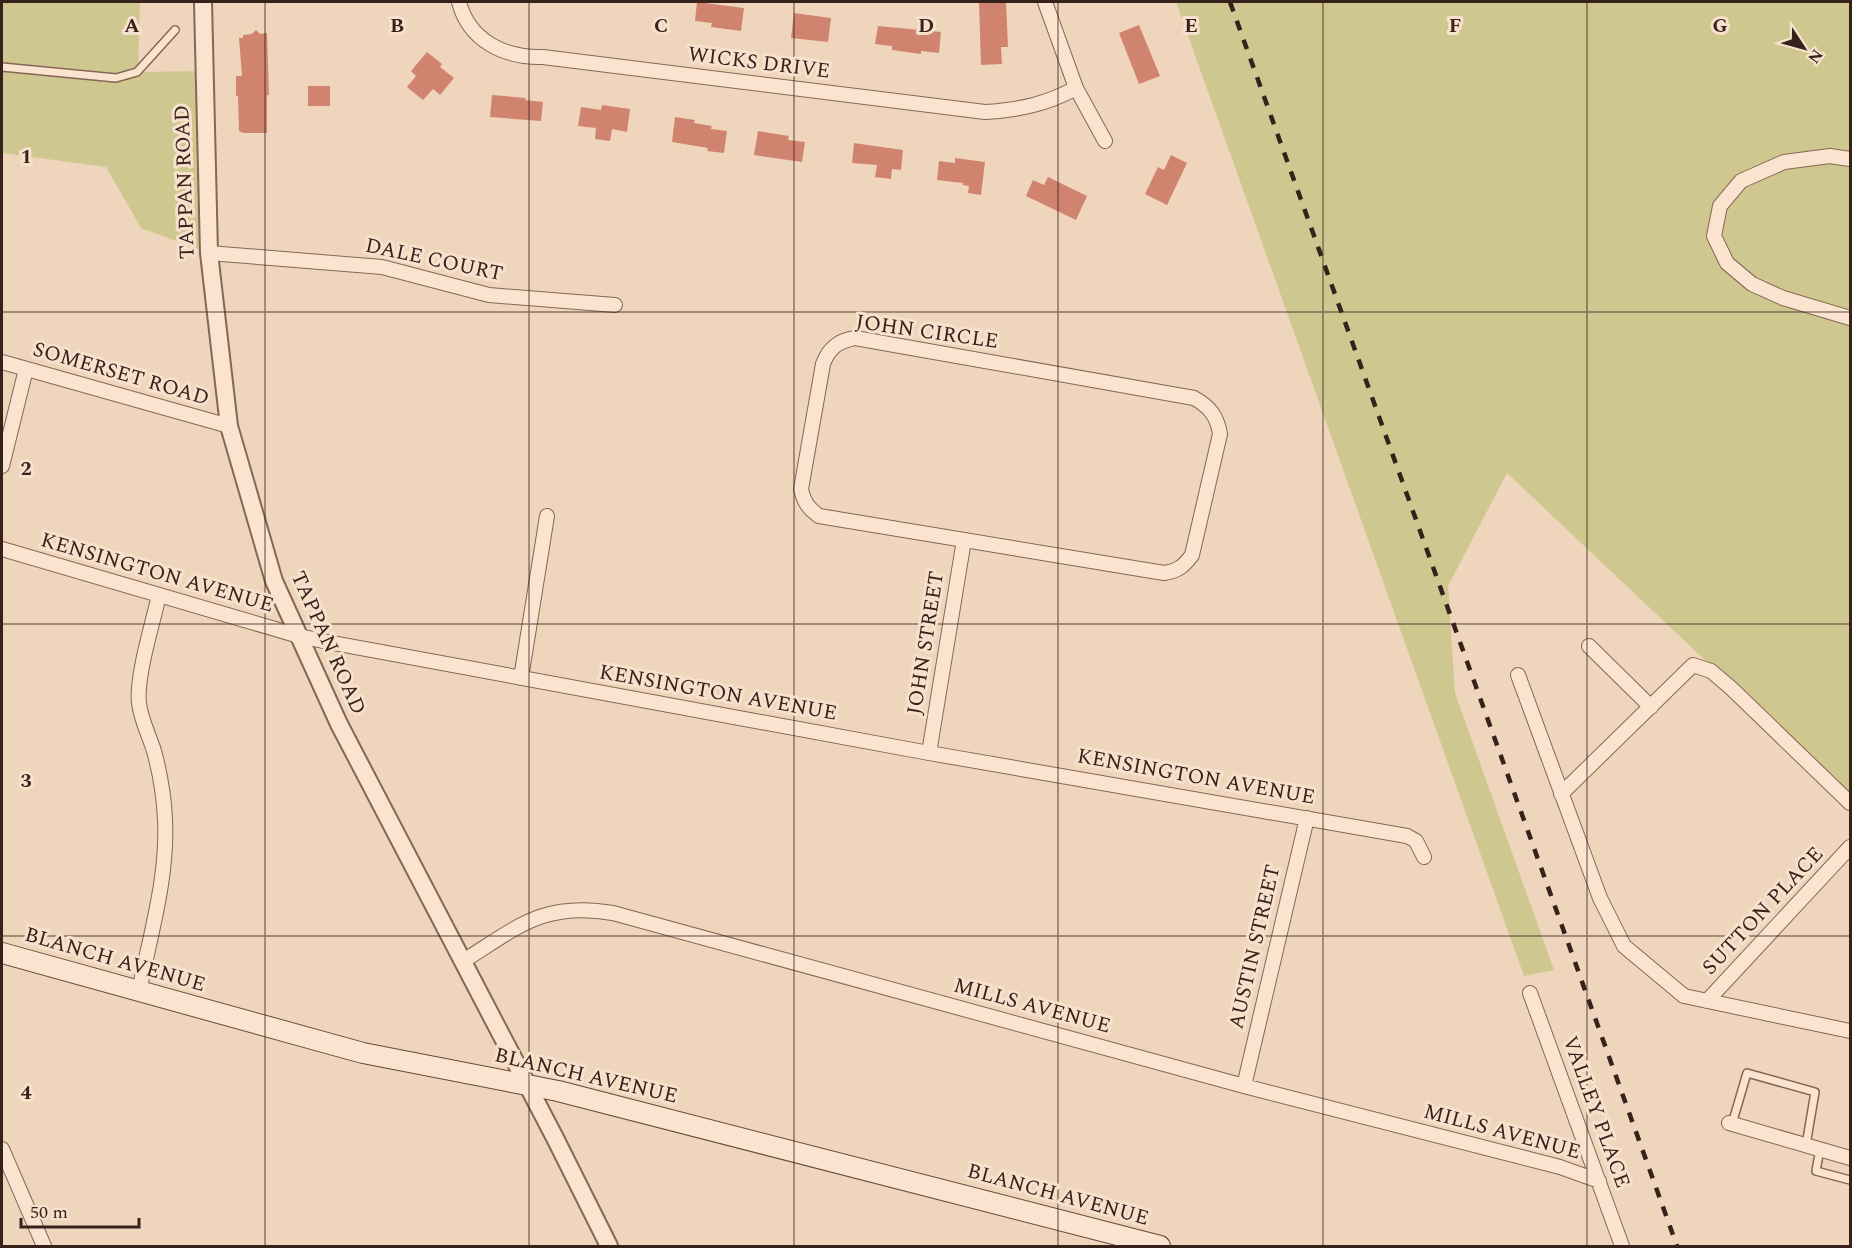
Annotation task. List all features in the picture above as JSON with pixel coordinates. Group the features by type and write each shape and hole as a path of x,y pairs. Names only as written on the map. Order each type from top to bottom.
{"main road":[{"name":"BLANCH AVENUE","path":"2,953 363,1053 592,1100 1160,1246"}],"street":[{"name":"TAPPAN ROAD","path":"203,2 209,253 229,426 274,581 339,724 609,1246"},
{"name":"WICKS DRIVE","path":"459,2 470,25 481,38 510,55 526,58 543,57 985,112 1011,111 1034,106 1058,98 1076,88"},
{"path":"1045,2 1076,88 1105,141"},
{"path":"1851,159 1830,156 1784,162 1741,181 1720,206 1714,236 1726,263 1752,284 1783,298 1851,318"},
{"name":"DALE COURT","path":"209,253 382,267 489,295 615,305"},
{"name":"JOHN CIRCLE","path":"855,338 1194,398 1205,404 1213,412 1218,422 1220,434 1192,555 1185,565 1175,571 1164,573 964,540 819,516 809,509 803,500 801,489 823,364 827,354 835,345 855,338"},
{"name":"SOMERSET ROAD","path":"2,362 229,426"},
{"path":"2,466 26,369"},
{"path":"521,678 547,516"},
{"name":"JOHN STREET","path":"929,753 964,540"},
{"name":"KENSINGTON AVENUE","path":"2,549 299,636 929,753 1407,836 1416,841 1424,857"},
{"path":"139,992 160,889 165,852 162,788 139,704 138,687 159,595"},
{"path":"1589,646 1651,707"},
{"path":"1561,794 1693,665 1711,671 1851,803"},
{"path":"1518,675 1600,898 1624,946 1684,996 1707,1001"},
{"name":"AUSTIN STREET","path":"1244,1086 1307,818"},
{"name":"SUTTON PLACE","path":"1707,1001 1851,847"},
{"name":"MILLS AVENUE","path":"463,961 530,920 549,913 570,909 591,909 613,913 1244,1086 1560,1167 1599,1181"},
{"name":"VALLEY PLACE","path":"1530,993 1622,1246"},
{"name":"SUTTON PLACE","path":"1707,1001 1851,1031"},
{"path":"1730,1124 1851,1158"},
{"path":"2,1149 44,1246"}],"lane":[{"path":"2,67 116,78 138,72 175,30"},
{"path":"1730,1124 1747,1073 1815,1092 1806,1145"},
{"path":"1820,1149 1816,1171 1851,1180"}],"shaded area":[{"path":"2,2 140,2 138,72 205,71 209,253 141,228 106,167 2,153"},
{"path":"1176,2 1850,2 1850,797 1507,473 1448,586 1455,693 1554,970 1524,976"}],"building":[{"path":"697,2 744,8 741,31 711,27 712,23 695,21"},
{"path":"979,2 1006,2 1008,47 1001,47 1002,64 981,65"},
{"path":"794,13 831,18 828,42 791,38"},
{"path":"1139,25 1160,76 1139,84 1119,33"},
{"path":"878,26 941,32 939,53 921,51 921,54 892,50 892,46 875,44"},
{"path":"256,30 260,34 267,33 269,95 267,95 267,133 243,133 239,131 238,96 236,96 236,76 242,76 239,38 252,34"},
{"path":"427,52 454,78 440,95 433,89 423,100 407,87 416,76 411,71"},
{"path":"308,86 330,86 330,106 308,106"},
{"path":"492,95 543,102 541,121 490,117"},
{"path":"602,105 630,109 627,132 612,129 610,141 595,139 596,128 578,126 581,107 601,110"},
{"path":"675,117 695,120 694,123 712,126 711,129 727,131 724,153 672,142"},
{"path":"758,131 789,136 788,140 805,142 802,162 754,155"},
{"path":"854,143 903,150 901,170 892,169 891,179 875,177 877,165 852,163"},
{"path":"1171,155 1187,163 1167,205 1145,194 1158,167 1164,170"},
{"path":"955,158 985,162 981,195 968,193 969,186 963,183 937,180 939,161 955,163"},
{"path":"1048,177 1087,196 1076,220 1026,196 1033,180 1044,185"}],"railway":[{"path":"1230,2 1677,1246"}]}
